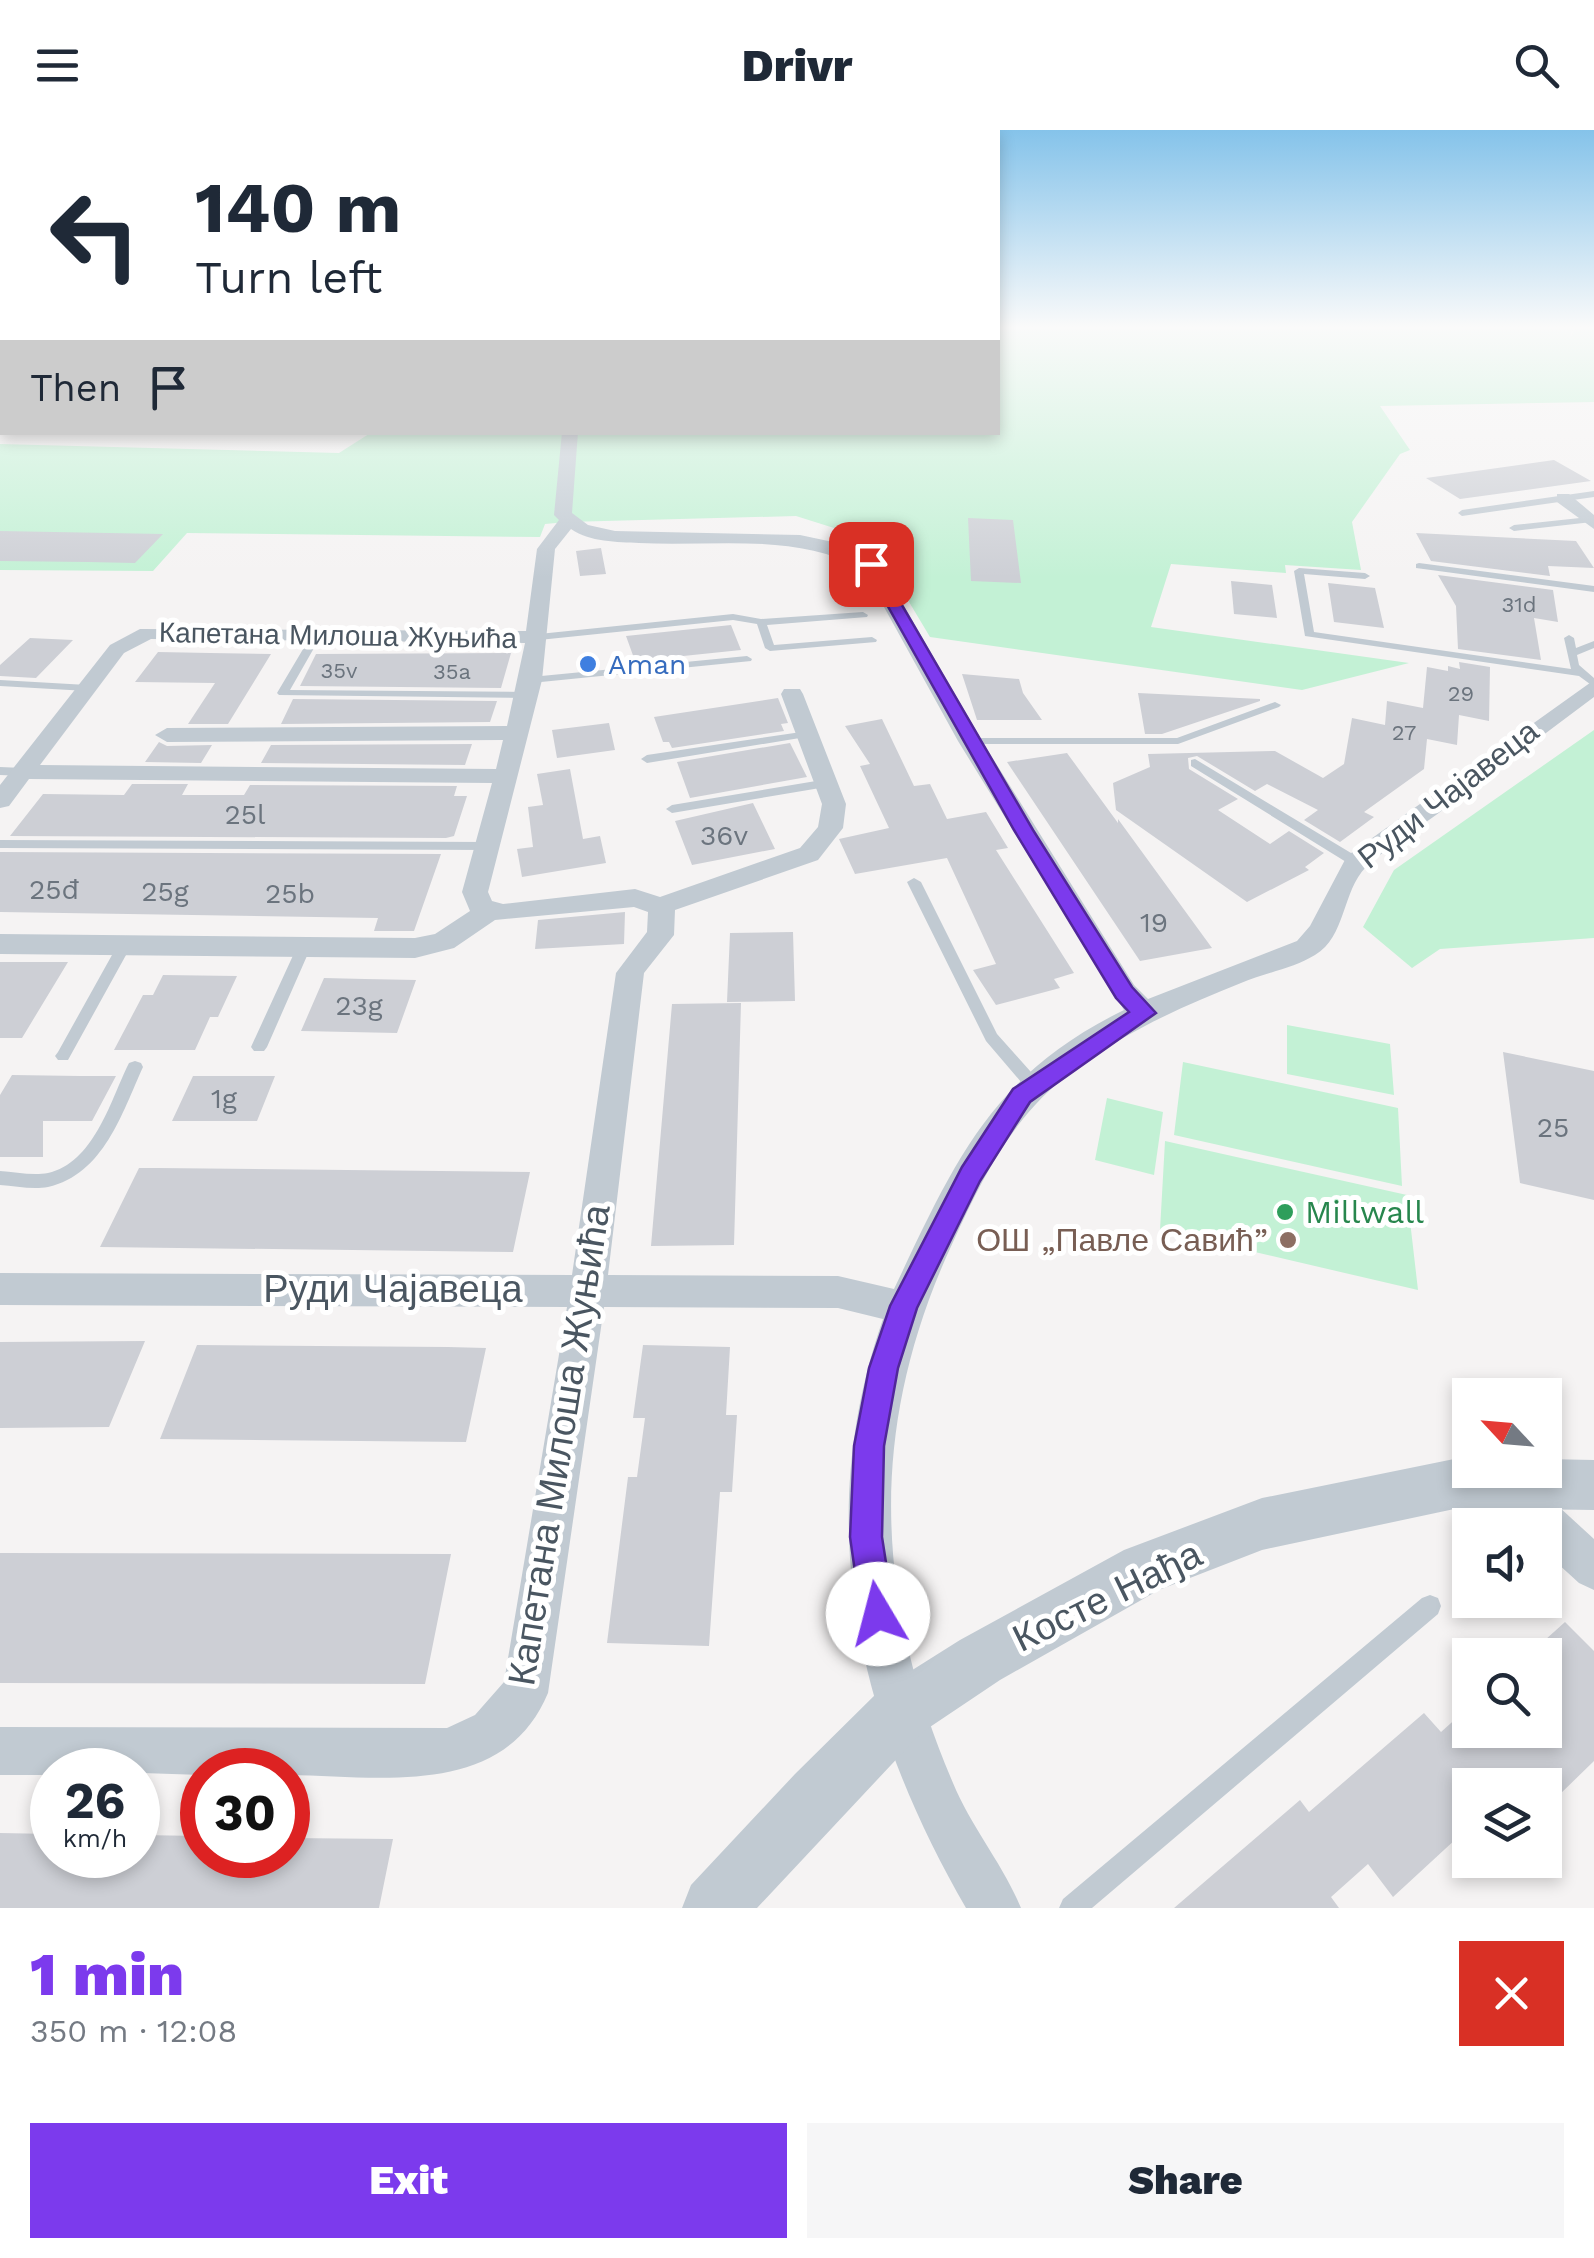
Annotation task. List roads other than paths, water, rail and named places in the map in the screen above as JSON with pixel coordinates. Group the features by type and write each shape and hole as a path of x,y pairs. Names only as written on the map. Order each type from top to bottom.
{"street":[{"path":"570,435 563,515 568,522 631,537 810,540 841,546 871,564 970,742 1124,992 1144,1013"},
{"path":"1563,498 1591,522"},
{"name":"Капетана Милоша Жуњића","path":"489,912 478,902 475,892 530,687 539,637 546,549 568,522"},
{"name":"Капетана Милоша Жуњића","path":"0,801 11,772 125,642 147,633 539,637"},
{"name":"Руди Чајавеца","path":"995,1908 937,1805 900,1712 881,1638 866,1537 866,1491 872,1417 904,1306 996,1130 1033,1084 1144,1013 1306,948 1321,936 1335,896 1356,862 1589,681"},
{"path":"0,944 303,950 429,946 459,933 489,912 635,898 660,906 809,854 832,820 834,804 828,782 792,694"},
{"path":"166,735 519,732"},
{"path":"11,772 508,776"},
{"name":"Капетана Милоша Жуњића","path":"0,1751 448,1752 492,1732 525,1693 588,1289 630,973 661,933 664,922 660,906"},
{"name":"Руди Чајавеца","path":"0,1289 838,1292 904,1306"},
{"name":"Косте Нађа","path":"714,1908 816,1795 900,1712 980,1660 1143,1569 1262,1524 1459,1483 1594,1485"},
{"path":"1562,1538 1594,1568"}],"lane":[{"path":"1462,514 1594,494"},
{"path":"1514,528 1591,522"},
{"path":"1419,566 1594,589"},
{"name":"Руди Чајавеца","path":"1365,576 1300,570 1309,634 1589,681"},
{"path":"539,637 733,617 762,622 863,615"},
{"path":"762,622 770,648 872,640"},
{"path":"317,634 283,693 530,687"},
{"path":"1569,638 1572,654 1589,681"},
{"path":"1572,654 1594,644"},
{"name":"Капетана Милоша Жуњића","path":"530,687 747,660"},
{"path":"0,683 87,688"},
{"path":"970,742 1178,740 1275,705"},
{"path":"647,759 808,734"},
{"path":"1196,763 1356,862"},
{"path":"672,809 828,782"},
{"path":"0,844 488,846"},
{"path":"914,882 991,1037 1033,1084"},
{"path":"64,1056 124,946"},
{"path":"259,1047 303,950"},
{"path":"0,1178 45,1180 81,1164 94,1149 135,1066"},
{"path":"1072,1908 1430,1606"}],"place":[{"name":"Aman","path":"588,664"},
{"name":"Millwall","path":"1285,1212"},
{"name":"ОШ „Павле Савић”","path":"1288,1240"}]}
